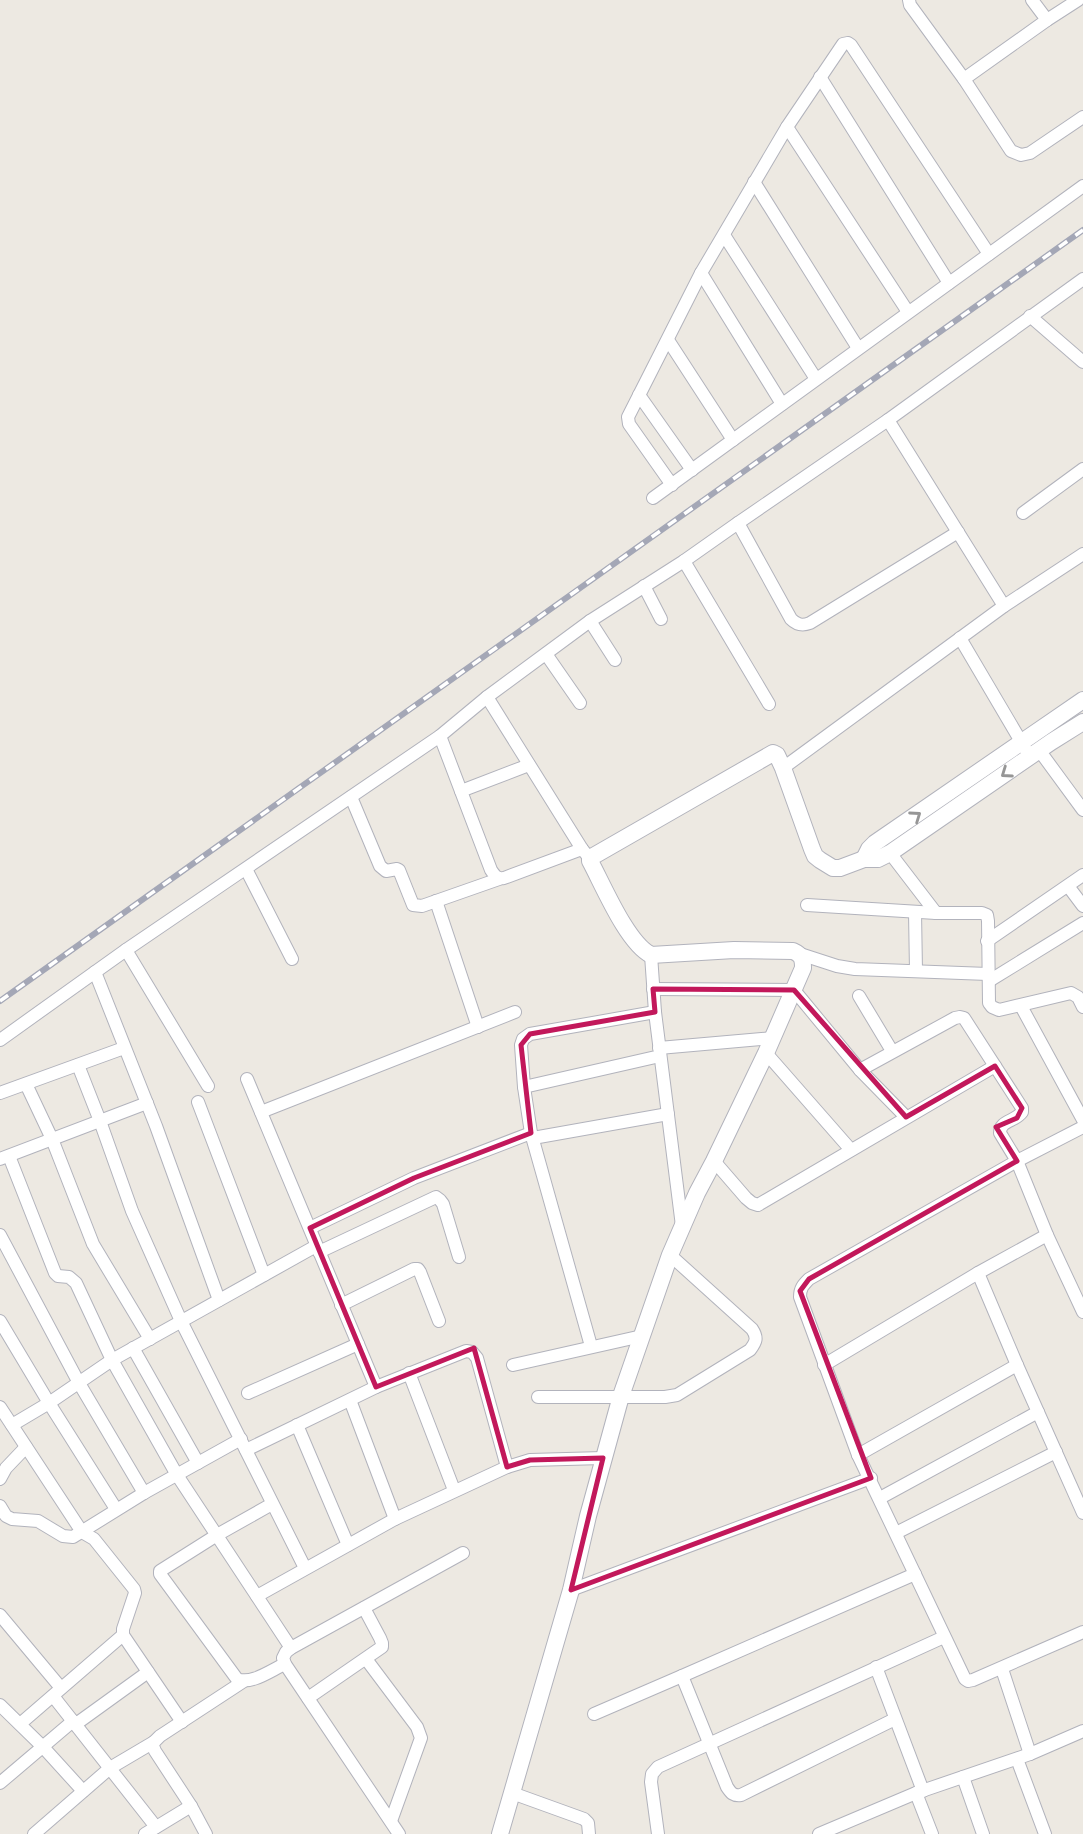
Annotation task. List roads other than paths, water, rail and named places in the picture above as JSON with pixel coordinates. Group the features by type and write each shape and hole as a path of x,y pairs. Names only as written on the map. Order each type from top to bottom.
{"street":[{"path":"909,0 1011,151 1021,155 1030,153 1083,117"},
{"path":"1032,0 1046,20"},
{"path":"964,79 1078,0"},
{"path":"671,485 629,424 628,417 701,273 787,127 845,42 989,254"},
{"path":"820,77 948,283"},
{"path":"787,127 908,312"},
{"path":"754,183 858,348"},
{"path":"653,498 1083,186"},
{"path":"724,235 816,379"},
{"path":"701,273 782,404"},
{"path":"0,1040 126,950 440,736 590,621 684,561 888,420 1083,279"},
{"path":"1030,316 1083,362"},
{"path":"668,340 733,440"},
{"path":"639,395 692,470"},
{"path":"888,420 1004,606"},
{"path":"1023,513 1083,469"},
{"path":"738,523 791,619 796,624 803,625 958,532"},
{"path":"783,768 1004,606 1083,554"},
{"path":"684,561 769,704"},
{"path":"644,586 661,619"},
{"path":"590,621 615,660"},
{"path":"960,638 1030,750 1083,810"},
{"path":"546,654 580,702"},
{"path":"487,698 586,853 628,933 651,955 734,950 793,951 837,966 855,969 988,977 1083,923"},
{"path":"351,797 380,866 386,871 400,870 413,905 422,906 586,853 773,753 777,755 783,768 815,856 833,867 840,868 864,859 878,859 890,853 1030,750 1083,700"},
{"path":"864,859 875,843 1030,750 1083,722"},
{"path":"440,736 491,870 499,879"},
{"path":"461,791 529,765"},
{"path":"890,853 936,913"},
{"path":"246,869 292,959"},
{"path":"988,941 1083,875"},
{"path":"1068,886 1083,906"},
{"path":"436,901 478,1027"},
{"path":"807,905 936,913 982,913 987,915 988,921 989,1003 992,1007 999,1010 1071,993 1078,997 1083,1006"},
{"path":"915,912 916,971"},
{"path":"126,950 208,1086"},
{"path":"500,1834 571,1590 587,1516 621,1396 682,1226 770,1045 803,968 800,954"},
{"path":"651,955 655,1012 682,1226"},
{"path":"95,972 147,1103 219,1300"},
{"path":"653,989 794,990"},
{"path":"794,990 860,1070 906,1117"},
{"path":"859,996 892,1051"},
{"path":"1021,1006 1083,1120"},
{"path":"261,1112 515,1012"},
{"path":"591,1346 532,1135 524,1087 521,1045 527,1036 655,1012"},
{"path":"860,1070 960,1017 967,1022 1022,1108 1017,1118 1003,1124 999,1130 1017,1161 1047,1235 1083,1312"},
{"path":"524,1087 660,1052 770,1045"},
{"path":"770,1045 852,1150"},
{"path":"0,1093 124,1048"},
{"path":"78,1065 132,1211 181,1321 305,1568"},
{"path":"714,1161 746,1198 758,1205 995,1066"},
{"path":"247,1079 376,1387"},
{"path":"26,1084 52,1139 93,1244 150,1339"},
{"path":"198,1102 264,1275"},
{"path":"147,1103 5,1157 55,1273 69,1277 76,1283 111,1360 177,1475 290,1648"},
{"path":"310,1228 414,1178 532,1135 668,1114"},
{"path":"1083,1127 1017,1161 821,1272 803,1284 800,1290 800,1297 824,1366 858,1455 962,1674 968,1681 1002,1669 1083,1632"},
{"path":"12,1425 111,1360 264,1275 436,1197 443,1204 458,1256"},
{"path":"0,1234 79,1383 144,1493"},
{"path":"824,1366 978,1273 1047,1235"},
{"path":"538,1397 677,1395 750,1350 755,1344 756,1335 752,1329 670,1255"},
{"path":"341,1305 418,1269 439,1321"},
{"path":"978,1273 1083,1513"},
{"path":"0,1321 116,1509"},
{"path":"513,1365 642,1336"},
{"path":"248,1393 358,1344"},
{"path":"132,1348 198,1463"},
{"path":"0,1506 6,1516 12,1519 38,1521 68,1538 198,1463 298,1425 376,1387 466,1351 475,1355 507,1467"},
{"path":"858,1455 1017,1365"},
{"path":"409,1373 454,1490"},
{"path":"350,1399 395,1519"},
{"path":"0,1407 82,1532 94,1539 134,1589 123,1635 182,1722"},
{"path":"880,1498 1038,1412"},
{"path":"298,1425 348,1545"},
{"path":"0,1479 6,1468 26,1447"},
{"path":"896,1533 1056,1452"},
{"path":"257,1595 395,1519 507,1467 530,1460 603,1458"},
{"path":"571,1590 871,1478"},
{"path":"272,1504 217,1535 160,1571 160,1574 237,1679 251,1680 285,1664"},
{"path":"399,1834 283,1658 290,1648 463,1553"},
{"path":"594,1714 915,1574"},
{"path":"308,1698 382,1647 364,1608"},
{"path":"0,1615 57,1692 74,1723 110,1768 151,1830 191,1806"},
{"path":"20,1724 123,1635"},
{"path":"658,1834 651,1782 652,1774 664,1764 944,1637"},
{"path":"366,1659 417,1727 421,1738 391,1821"},
{"path":"876,1667 932,1834"},
{"path":"1002,1669 1045,1834"},
{"path":"0,1783 74,1723 148,1672"},
{"path":"682,1676 730,1793 735,1796 741,1796 895,1718"},
{"path":"33,1834 110,1768 154,1742 244,1681"},
{"path":"0,1705 83,1791"},
{"path":"819,1834 920,1792 1023,1756 1083,1731"},
{"path":"154,1742 155,1751 206,1834"},
{"path":"963,1777 983,1834"},
{"path":"512,1793 584,1819 588,1823 589,1834"}],"railway":[{"path":"0,1001 1083,230"}]}
